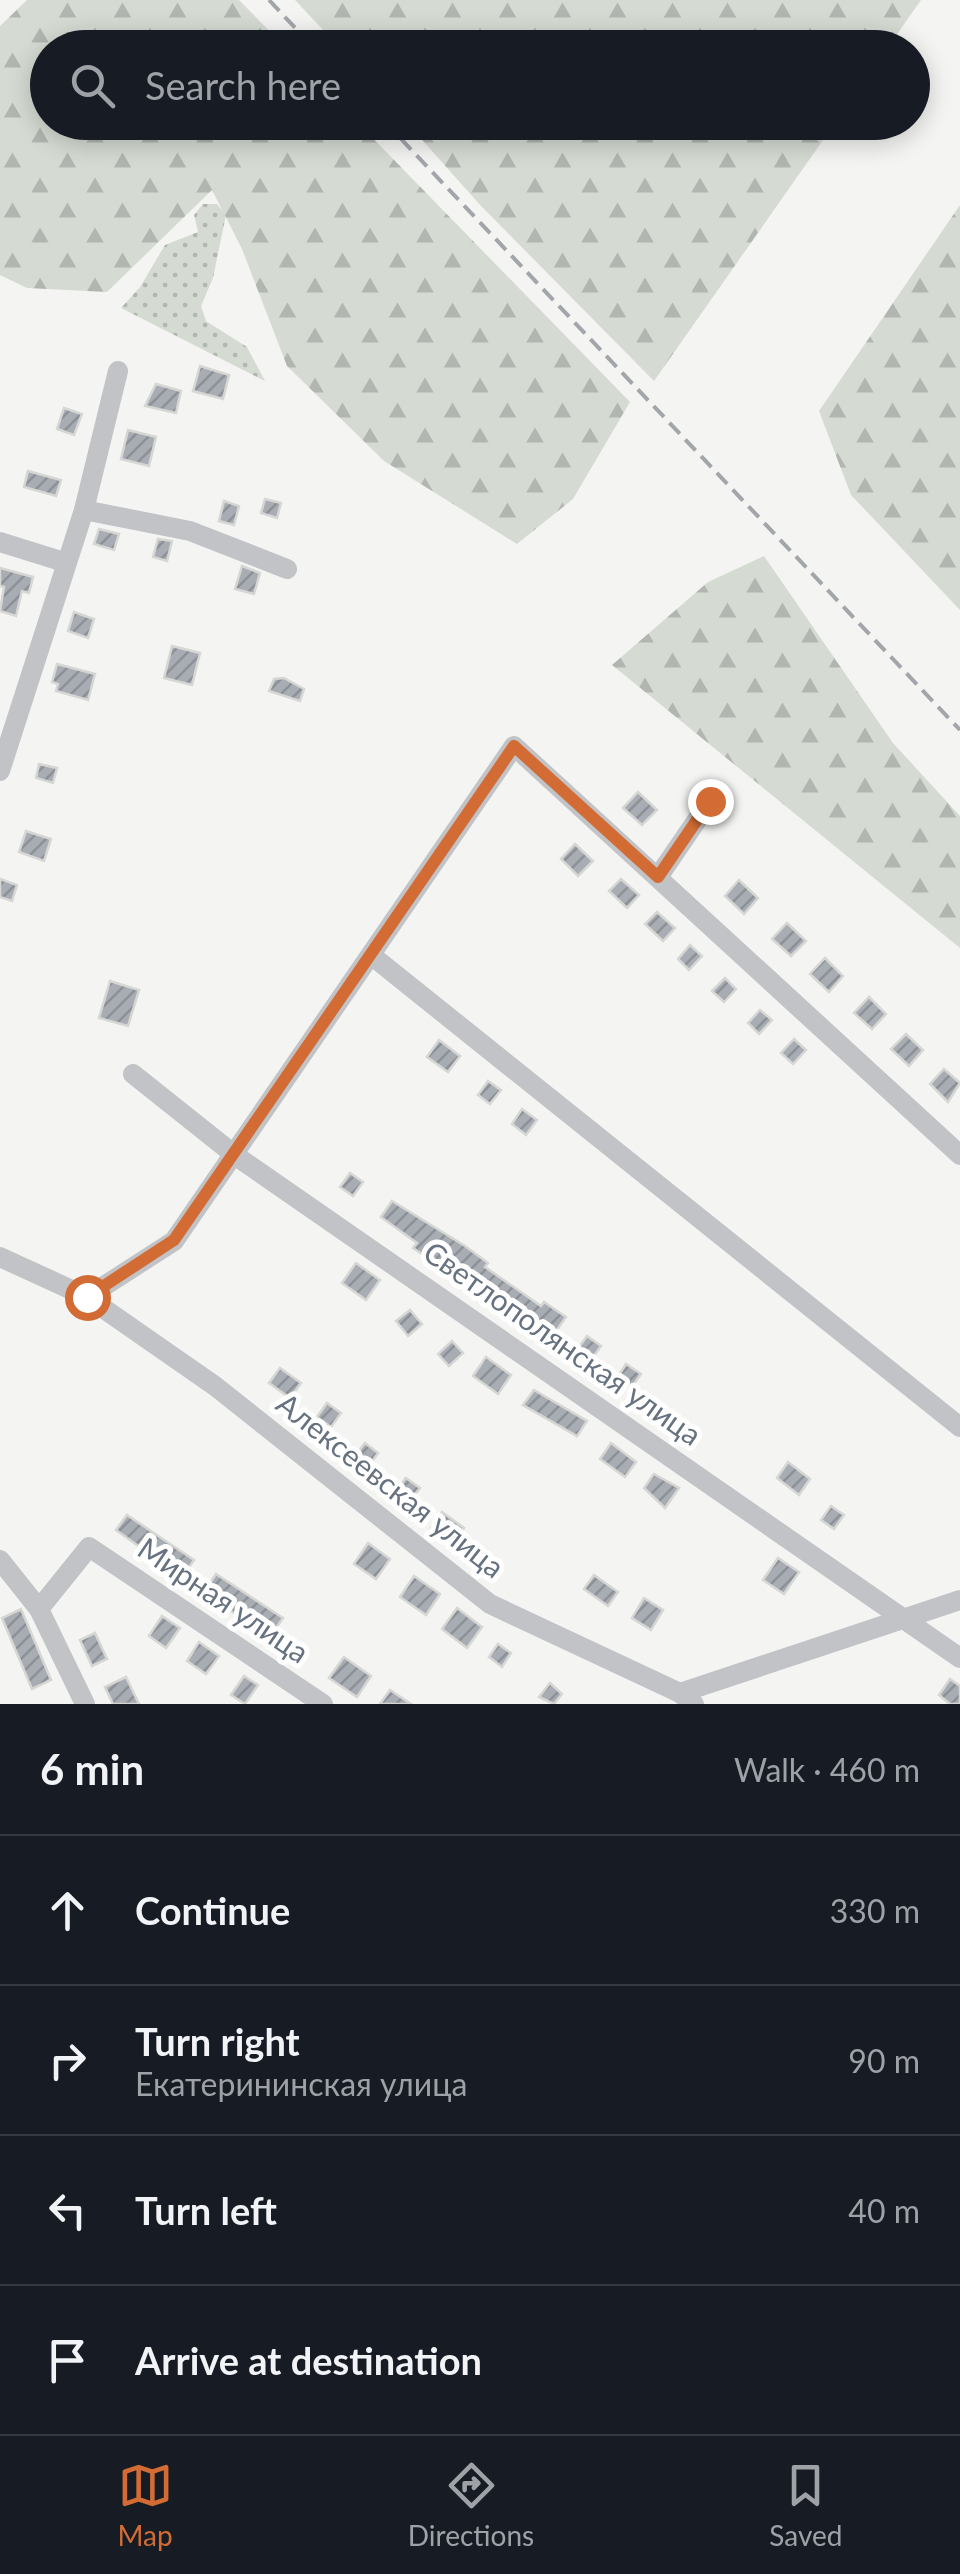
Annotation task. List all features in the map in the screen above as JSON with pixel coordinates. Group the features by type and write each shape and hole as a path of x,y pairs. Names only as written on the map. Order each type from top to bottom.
{"street":[{"path":"0,771 64,562 84,510 118,371"},
{"path":"84,510 190,531 287,569"},
{"path":"0,542 64,562"},
{"path":"87,1297 174,1240 236,1156 514,746 960,1155"},
{"path":"658,877 710,801"},
{"path":"371,955 960,1427"},
{"name":"Светлополянская улица","path":"133,1074 236,1156 960,1658"},
{"name":"Алексеевская улица","path":"0,1257 87,1297 215,1386 490,1604 687,1698"},
{"name":"Мирная улица","path":"40,1609 89,1548 323,1704"},
{"path":"0,1560 40,1609 85,1704"},
{"path":"687,1698 960,1600"}],"green space":[{"path":"27,0 239,0 268,30 30,30 30,140 375,140 630,402 573,499 517,544 384,461 287,366 242,249 212,190 107,292 27,288 0,275 0,26"},
{"path":"295,0 921,0 900,30 323,30"},
{"path":"422,140 823,140 654,381 481,206"},
{"path":"203,204 217,204 226,215 213,278 201,306 206,321 247,347 265,381 121,308 140,287 165,245 198,232 194,215"},
{"path":"960,205 960,610 851,495 819,411"},
{"path":"764,556 893,743 960,816 960,948 612,665 708,582"}],"building":[{"path":"200,366 229,375 223,399 193,391"},
{"path":"156,384 181,391 176,413 145,406"},
{"path":"64,408 82,414 74,435 57,429"},
{"path":"128,430 156,437 149,466 121,459"},
{"path":"28,471 61,480 56,496 24,487"},
{"path":"265,499 281,503 277,518 261,513"},
{"path":"224,501 239,506 234,525 219,521"},
{"path":"99,529 119,534 114,550 94,544"},
{"path":"158,539 172,541 167,561 153,557"},
{"path":"242,566 260,573 254,594 235,589"},
{"path":"0,568 33,577 29,593 22,591 16,616 0,611 4,587 0,586"},
{"path":"74,612 94,619 88,638 68,631"},
{"path":"172,646 200,653 192,685 164,678"},
{"path":"57,664 95,674 88,700 56,691 58,684 52,682"},
{"path":"284,678 304,689 300,701 269,691 274,679"},
{"path":"39,764 57,768 53,783 36,778"},
{"path":"638,792 657,810 642,825 623,808"},
{"path":"26,831 51,839 44,861 19,852"},
{"path":"575,844 593,861 578,876 561,859"},
{"path":"0,879 17,885 12,901 0,897"},
{"path":"621,879 639,895 627,908 609,891"},
{"path":"739,880 758,898 744,914 725,896"},
{"path":"657,912 675,928 663,941 645,924"},
{"path":"787,923 806,941 791,956 772,939"},
{"path":"690,945 702,956 689,970 678,959"},
{"path":"825,958 843,976 829,992 810,974"},
{"path":"725,978 736,989 724,1002 712,991"},
{"path":"110,981 139,990 128,1026 99,1018"},
{"path":"869,997 886,1014 872,1029 854,1013"},
{"path":"760,1010 772,1020 759,1034 748,1023"},
{"path":"906,1034 923,1050 909,1066 891,1049"},
{"path":"794,1039 806,1050 793,1064 781,1053"},
{"path":"439,1040 460,1056 448,1072 427,1057"},
{"path":"944,1069 960,1083 948,1102 930,1084"},
{"path":"488,1081 501,1090 490,1104 478,1095"},
{"path":"522,1109 537,1120 526,1135 512,1124"},
{"path":"350,1173 363,1182 353,1196 340,1187"},
{"path":"392,1201 465,1246 488,1263 485,1267 541,1306 544,1302 566,1317 554,1334 451,1258 444,1269 413,1248 417,1243 381,1217"},
{"path":"356,1263 380,1280 366,1300 342,1283"},
{"path":"410,1310 422,1324 408,1336 396,1321"},
{"path":"587,1336 601,1346 591,1360 577,1350"},
{"path":"452,1341 463,1353 449,1366 438,1354"},
{"path":"486,1357 511,1375 498,1394 473,1376"},
{"path":"626,1364 641,1374 631,1388 617,1378"},
{"path":"280,1368 301,1383 290,1398 269,1383"},
{"path":"534,1390 587,1421 577,1436 523,1405"},
{"path":"327,1403 341,1413 331,1427 317,1417"},
{"path":"365,1443 378,1453 368,1467 354,1457"},
{"path":"611,1443 636,1462 625,1477 600,1459"},
{"path":"788,1462 810,1479 799,1495 777,1478"},
{"path":"654,1474 679,1488 665,1508 644,1488"},
{"path":"406,1478 420,1488 409,1502 396,1491"},
{"path":"831,1506 844,1515 834,1529 821,1520"},
{"path":"442,1512 464,1528 453,1544 431,1528"},
{"path":"127,1515 194,1560 182,1577 116,1530"},
{"path":"368,1543 390,1559 376,1579 354,1564"},
{"path":"778,1558 799,1572 784,1594 763,1580"},
{"path":"216,1574 283,1618 269,1638 204,1592"},
{"path":"594,1575 618,1592 608,1606 584,1589"},
{"path":"414,1576 440,1594 426,1615 400,1597"},
{"path":"644,1598 663,1610 651,1630 632,1618"},
{"path":"457,1608 482,1627 467,1648 442,1629"},
{"path":"21,1609 51,1680 32,1689 2,1618"},
{"path":"162,1616 180,1628 166,1648 149,1636"},
{"path":"95,1633 107,1659 92,1666 80,1640"},
{"path":"199,1642 219,1656 206,1674 187,1661"},
{"path":"498,1644 511,1653 502,1667 489,1657"},
{"path":"344,1657 371,1676 357,1697 329,1678"},
{"path":"244,1676 258,1685 245,1704 231,1695"},
{"path":"126,1677 139,1704 113,1704 105,1687"},
{"path":"950,1679 960,1686 960,1704 950,1704 939,1695"},
{"path":"550,1683 562,1694 554,1704 539,1697"},
{"path":"390,1690 411,1704 380,1704"}],"railway":[{"path":"269,0 297,30"},
{"path":"402,140 960,730"}],"route":[{"path":"87,1297 174,1240 236,1156 514,746 658,877 710,801"}]}
